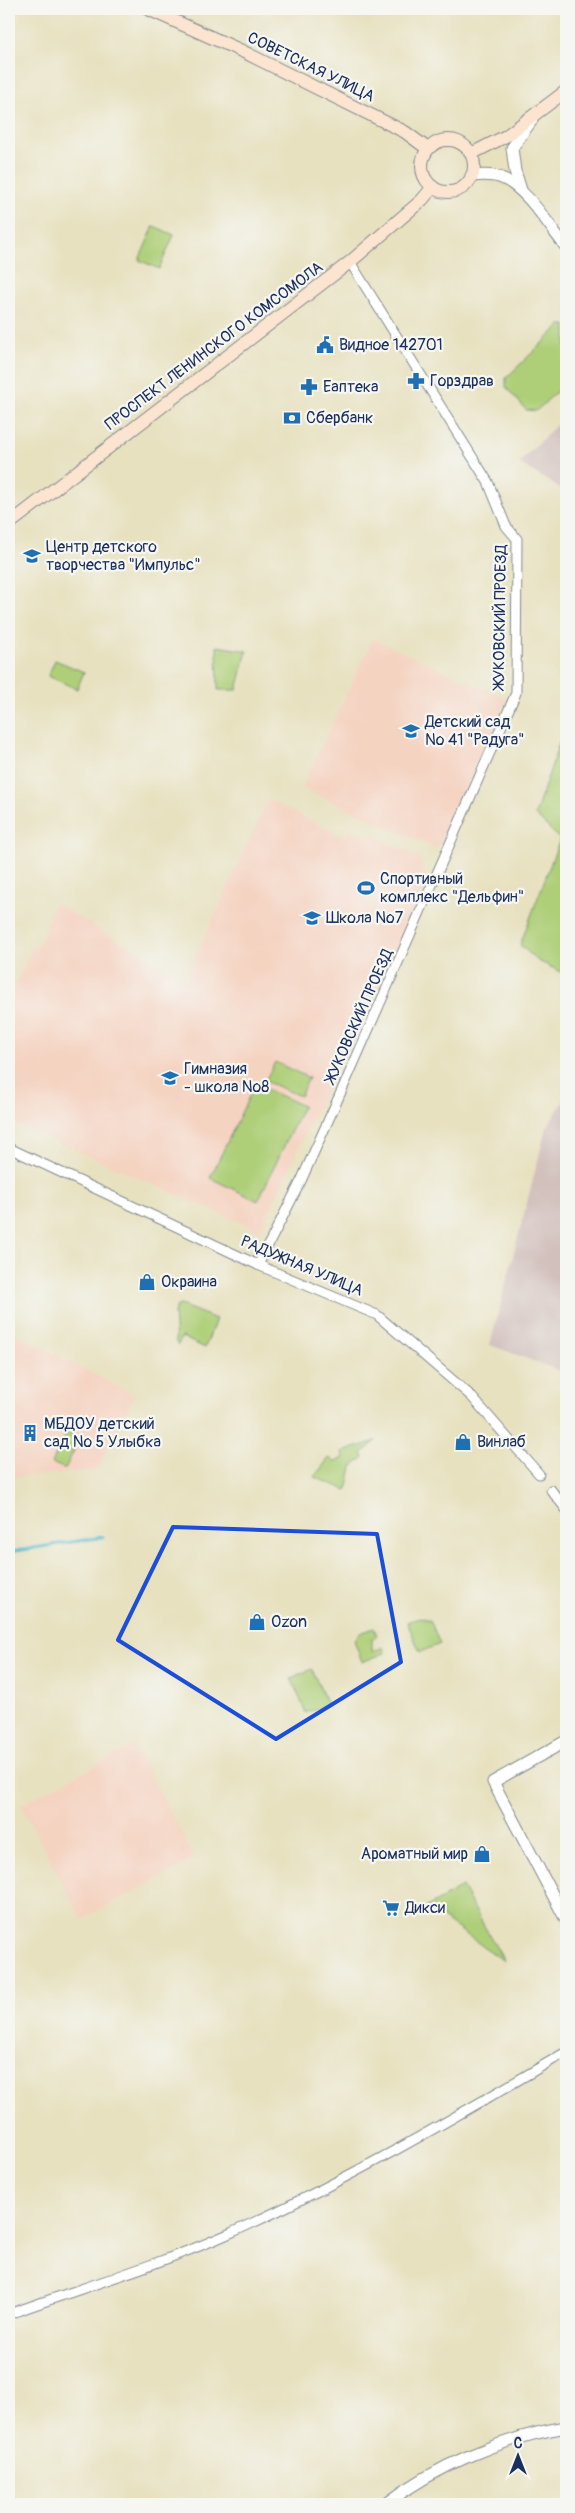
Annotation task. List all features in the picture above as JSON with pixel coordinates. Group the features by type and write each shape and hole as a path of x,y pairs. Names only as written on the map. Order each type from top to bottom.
{"main road":[{"name":"СОВЕТСКАЯ УЛИЦА","path":"148,9 244,52 405,132 428,149"},
{"path":"471,154 485,148 537,114 566,91"},
{"path":"451,140 466,147 471,154 474,167 471,176 466,185 458,190 441,191 434,187 424,176 422,169 424,155 435,144 451,140"},
{"name":"ПРОСПЕКТ ЛЕНИНСКОГО КОМСОМОЛА","path":"9,524 350,262 422,200 434,187"}],"street":[{"path":"522,190 515,171 512,148 537,114"},
{"path":"471,176 497,176 508,180 522,190 566,247"},
{"name":"ЖУКОВСКИЙ ПРОЕЗД","path":"258,1265 300,1181 356,1060 516,693 517,539 506,526 488,482 350,262"},
{"name":"РАДУЖНАЯ УЛИЦА","path":"9,1148 258,1265 377,1315 471,1396 540,1474"},
{"path":"552,1490 566,1509"},
{"path":"566,1741 493,1782 566,1920"},
{"path":"9,2314 160,2261 234,2231 303,2198 440,2124 566,2052"},
{"path":"386,2504 434,2473 475,2453 516,2439 566,2427"}],"highlighted area":[{"path":"173,1527 377,1534 401,1662 276,1739 118,1640"}],"shaded area":[{"path":"566,415 566,492 519,463"},
{"name":"Детский сад № 41 \"Радуга\"","path":"373,639 508,699 437,849 302,788"},
{"name":"Гимназия - школа №8","path":"268,799 345,838 349,829 370,838 372,835 419,857 427,877 394,959 387,962 382,973 382,980 360,1031 351,1035 260,1231 9,1121 9,999 32,948 39,945 55,903 185,980"},
{"path":"566,1097 566,1373 490,1345 546,1129"},
{"path":"9,1331 135,1395 97,1470 9,1478"},
{"path":"134,1745 195,1859 82,1919 21,1805"}],"green space":[{"path":"154,226 174,235 159,269 139,260"},
{"path":"561,325 566,325 566,383 536,411 526,410 506,387 506,378"},
{"path":"217,646 247,651 237,690 218,690"},
{"path":"55,660 84,672 77,689 48,676"},
{"path":"566,723 566,974 538,961 520,945 560,839 535,815"},
{"path":"275,1062 309,1078 300,1096 265,1081"},
{"path":"255,1084 303,1106 258,1201 210,1178"},
{"path":"181,1305 216,1319 205,1348 182,1337 178,1345 176,1343 174,1312 177,1306"},
{"path":"67,1432 80,1438 65,1469 52,1463"},
{"path":"376,1441 362,1453 364,1457 352,1467 347,1490 314,1477 329,1458 335,1461 344,1458 342,1452"},
{"path":"420,1617 430,1620 440,1644 420,1652 407,1622"},
{"path":"374,1628 377,1635 372,1639 372,1652 383,1647 385,1653 362,1662 354,1640 360,1633"},
{"path":"312,1669 327,1704 306,1713 291,1678"},
{"path":"462,1887 504,1961 427,1907"}],"waterway":[{"path":"9,1552 103,1537"}],"place":[{"name":"Видное 142701","path":"325,345"},
{"name":"Горздрав","path":"416,381"},
{"name":"Еаптека","path":"309,387"},
{"name":"Сбербанк","path":"292,418"},
{"name":"Центр детского творчества \"Импульс\"","path":"32,556"},
{"name":"Детский сад № 41 \"Радуга\"","path":"411,731"},
{"name":"Спортивный комплекс \"Дельфин\"","path":"366,888"},
{"name":"Школа №7","path":"312,918"},
{"name":"Гимназия - школа №8","path":"170,1078"},
{"name":"Окраина","path":"147,1282"},
{"name":"МБДОУ детский сад № 5 Улыбка","path":"30,1433"},
{"name":"Винлаб","path":"463,1442"},
{"name":"Ozon","path":"257,1622"},
{"name":"Ароматный мир","path":"482,1854"},
{"name":"Дикси","path":"391,1908"}]}
